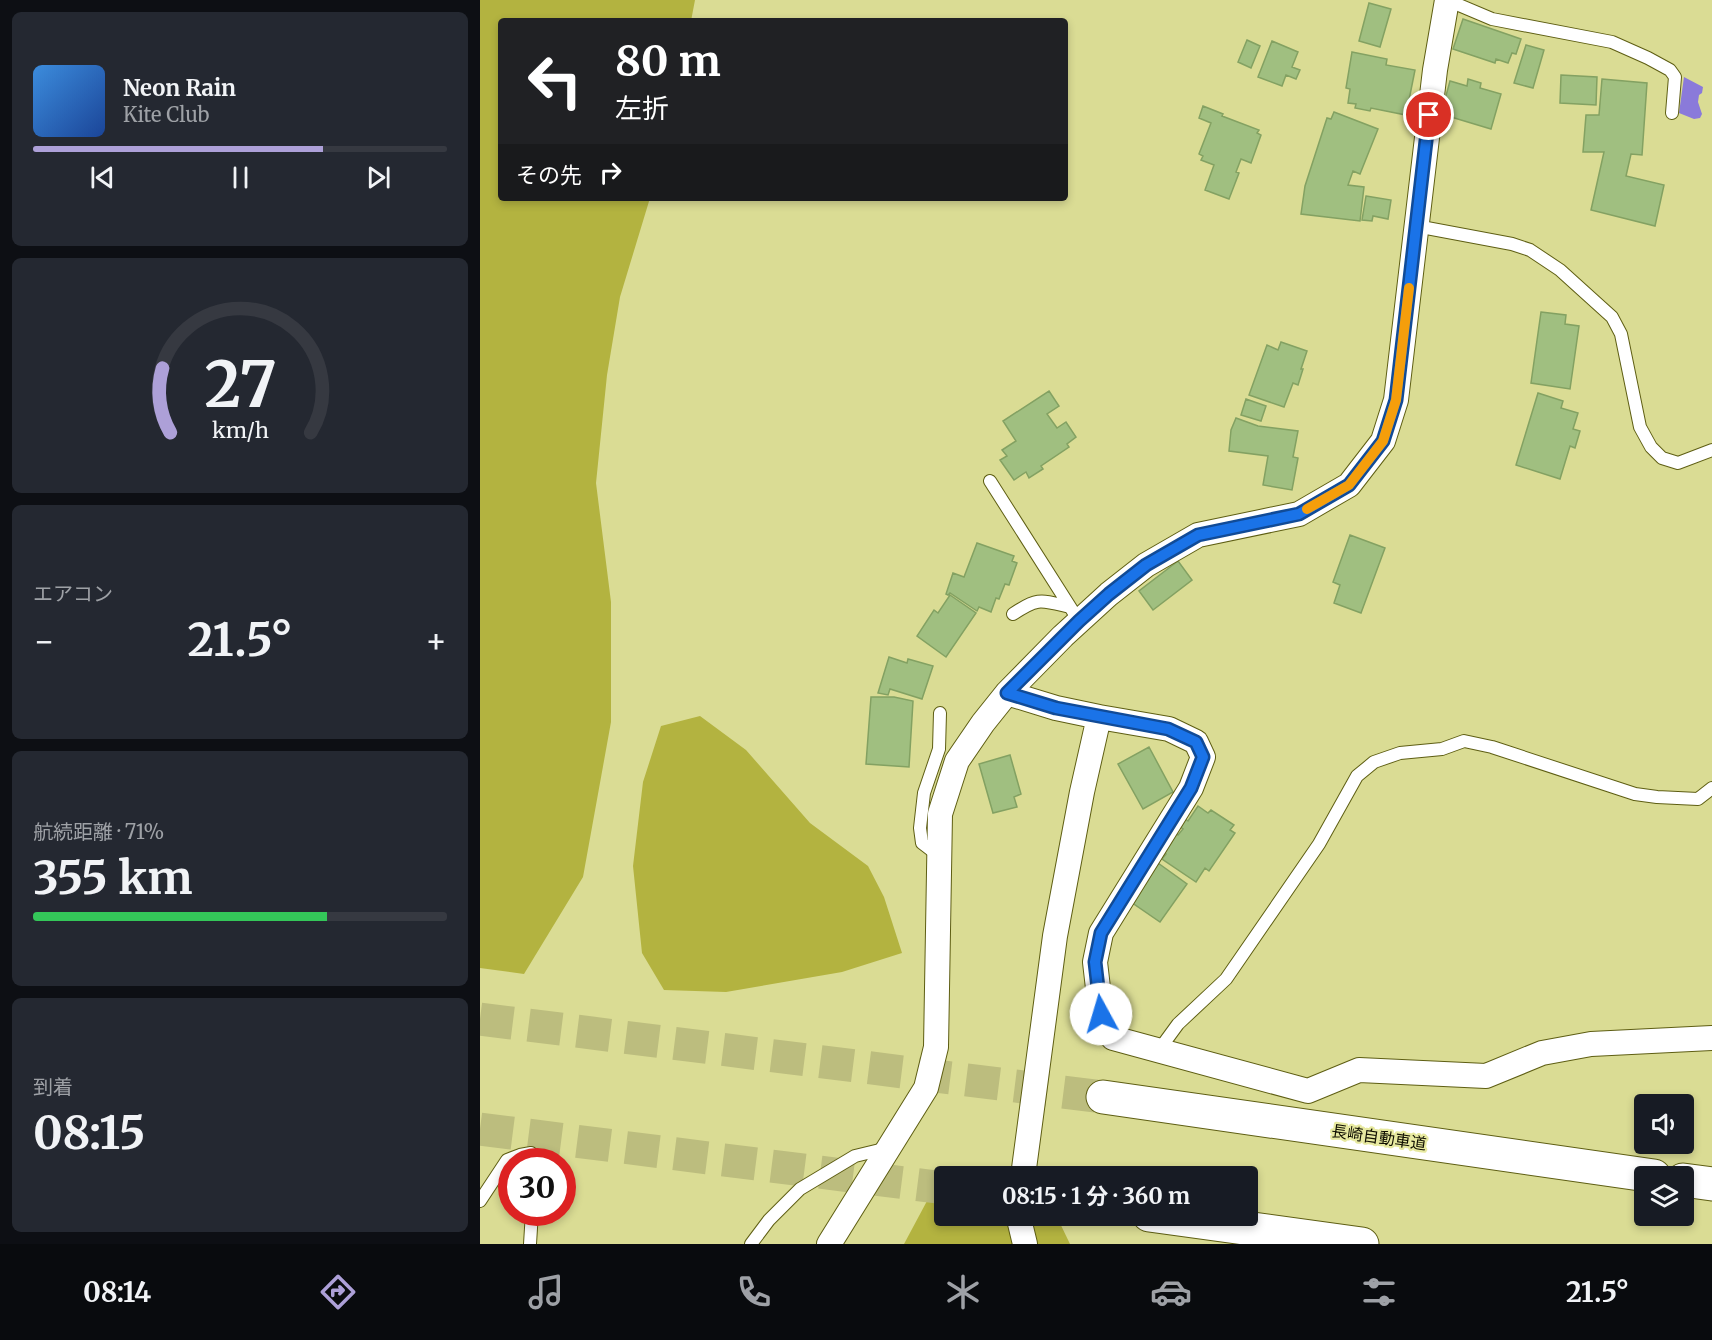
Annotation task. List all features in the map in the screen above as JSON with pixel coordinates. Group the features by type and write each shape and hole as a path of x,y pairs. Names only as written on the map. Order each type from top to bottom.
{"highway":[{"name":"長崎自動車道","path":"1103,1097 1634,1173"},
{"path":"1694,1182 1712,1184"},
{"path":"1230,1226 1362,1244"}],"street":[{"path":"829,1244 926,1088 936,1047 940,814 957,761 983,723 1074,614 1109,594 1146,565 1198,535 1299,514 1349,485 1383,441 1396,400 1435,70 1447,0"},
{"path":"1007,693 1056,708 1168,729 1196,742 1203,757 1191,788 1101,933 1095,962 1101,1014 1113,1038 1308,1091 1359,1070 1486,1076 1542,1053 1591,1044 1712,1038"},
{"path":"1024,1166 1054,936 1099,717"},
{"path":"1021,1226 1025,1244"}],"lane":[{"path":"1447,0 1492,19 1612,42 1648,58 1670,70 1675,77 1672,113"},
{"path":"1416,226 1512,244 1530,250 1560,270 1611,317 1621,334 1640,427 1651,447 1662,458 1678,463 1712,450"},
{"path":"990,481 1074,614"},
{"path":"1013,614 1034,601 1046,601 1074,614"},
{"path":"940,713 939,749 924,793 920,828 922,843 940,856"},
{"path":"1159,1050 1178,1024 1226,979 1319,844 1357,776 1374,762 1401,753 1442,749 1464,741 1492,747 1635,794 1698,799 1712,788"},
{"path":"751,1244 769,1220 800,1190 855,1156 889,1148"},
{"path":"480,1201 498,1174"},
{"path":"530,1244 531,1226"}],"shaded area":[{"path":"480,0 695,0 692,18 498,18 498,201 649,201 620,297 607,375 596,483 611,602 611,722 583,877 524,974 480,968"},
{"path":"1684,77 1703,87 1698,102 1702,114 1700,118 1694,119 1679,113"},
{"path":"700,716 746,750 810,823 868,866 884,897 902,953 842,972 726,992 664,990 642,953 633,866 643,782 661,726"},
{"path":"934,1194 934,1226 1061,1226 1070,1244 904,1244 927,1201"}],"building":[{"path":"1369,3 1391,9 1380,47 1359,41"},
{"path":"1463,19 1521,39 1516,54 1512,53 1508,63 1496,59 1495,63 1453,49"},
{"path":"1247,40 1260,46 1251,68 1238,62"},
{"path":"1272,41 1298,52 1292,67 1300,70 1296,79 1286,75 1282,86 1258,77"},
{"path":"1526,45 1544,50 1533,88 1514,83"},
{"path":"1352,52 1387,59 1386,65 1415,70 1406,115 1371,108 1370,111 1355,108 1356,104 1348,103 1350,89 1346,88"},
{"path":"1561,75 1597,77 1596,105 1560,103"},
{"path":"1468,79 1481,83 1480,88 1501,94 1491,129 1441,114 1450,81 1467,86"},
{"path":"1602,79 1647,83 1642,155 1631,154 1626,176 1664,185 1655,226 1591,210 1604,152 1583,152 1586,115 1599,115"},
{"path":"1203,106 1259,130 1257,133 1261,135 1251,163 1241,159 1236,172 1239,173 1229,199 1205,190 1214,165 1201,160 1203,156 1199,154 1211,123 1199,118"},
{"path":"1334,112 1378,129 1360,174 1353,171 1348,185 1364,187 1360,221 1301,214 1305,186 1327,118 1331,119"},
{"path":"1366,196 1391,200 1388,219 1373,216 1372,221 1362,220"},
{"path":"1541,312 1566,315 1565,324 1579,326 1570,389 1531,383"},
{"path":"1281,342 1307,351 1298,385 1293,383 1284,407 1249,395 1267,345 1278,350"},
{"path":"1049,391 1059,406 1047,414 1057,428 1066,422 1076,437 1067,444 1069,447 1041,466 1043,469 1029,478 1026,472 1014,480 1000,460 1007,456 1002,450 1016,441 1003,421"},
{"path":"1538,393 1563,401 1561,408 1578,413 1573,429 1580,431 1575,448 1570,446 1560,479 1516,465"},
{"path":"1246,399 1266,406 1261,421 1241,415"},
{"path":"1236,418 1258,426 1298,431 1293,457 1298,458 1292,490 1263,485 1268,456 1229,451 1231,430"},
{"path":"1350,535 1385,548 1361,613 1334,603 1340,585 1333,582"},
{"path":"977,543 1014,556 1012,561 1017,563 1009,585 1005,584 991,612 979,607 977,611 950,593 946,594 953,573 964,577"},
{"path":"1178,561 1192,580 1153,610 1139,591"},
{"path":"950,595 976,613 946,657 917,636 934,610 938,613"},
{"path":"889,657 907,663 908,659 933,666 922,699 890,689 888,695 878,693"},
{"path":"871,697 894,697 913,701 909,767 866,764"},
{"path":"1149,747 1173,792 1143,809 1118,764"},
{"path":"1010,755 1021,794 1014,797 1017,807 993,813 979,764"},
{"path":"1198,806 1208,813 1211,810 1234,825 1230,830 1235,833 1209,871 1205,868 1196,882 1162,859 1166,854 1162,852 1175,833 1178,835 1183,829 1179,826 1184,818 1188,821"},
{"path":"1158,863 1187,884 1160,922 1131,902"}],"tunnel":[{"path":"480,1019 1103,1097"},
{"path":"480,1129 934,1187"}],"slow traffic":[{"path":"1307,509 1349,485 1383,441 1396,400 1409,288"}],"route":[{"path":"1101,1014 1095,962 1101,933 1191,788 1203,757 1196,742 1168,729 1056,708 1007,693 1079,621 1146,565 1198,535 1299,514 1349,485 1383,441 1396,400 1429,115"}]}
